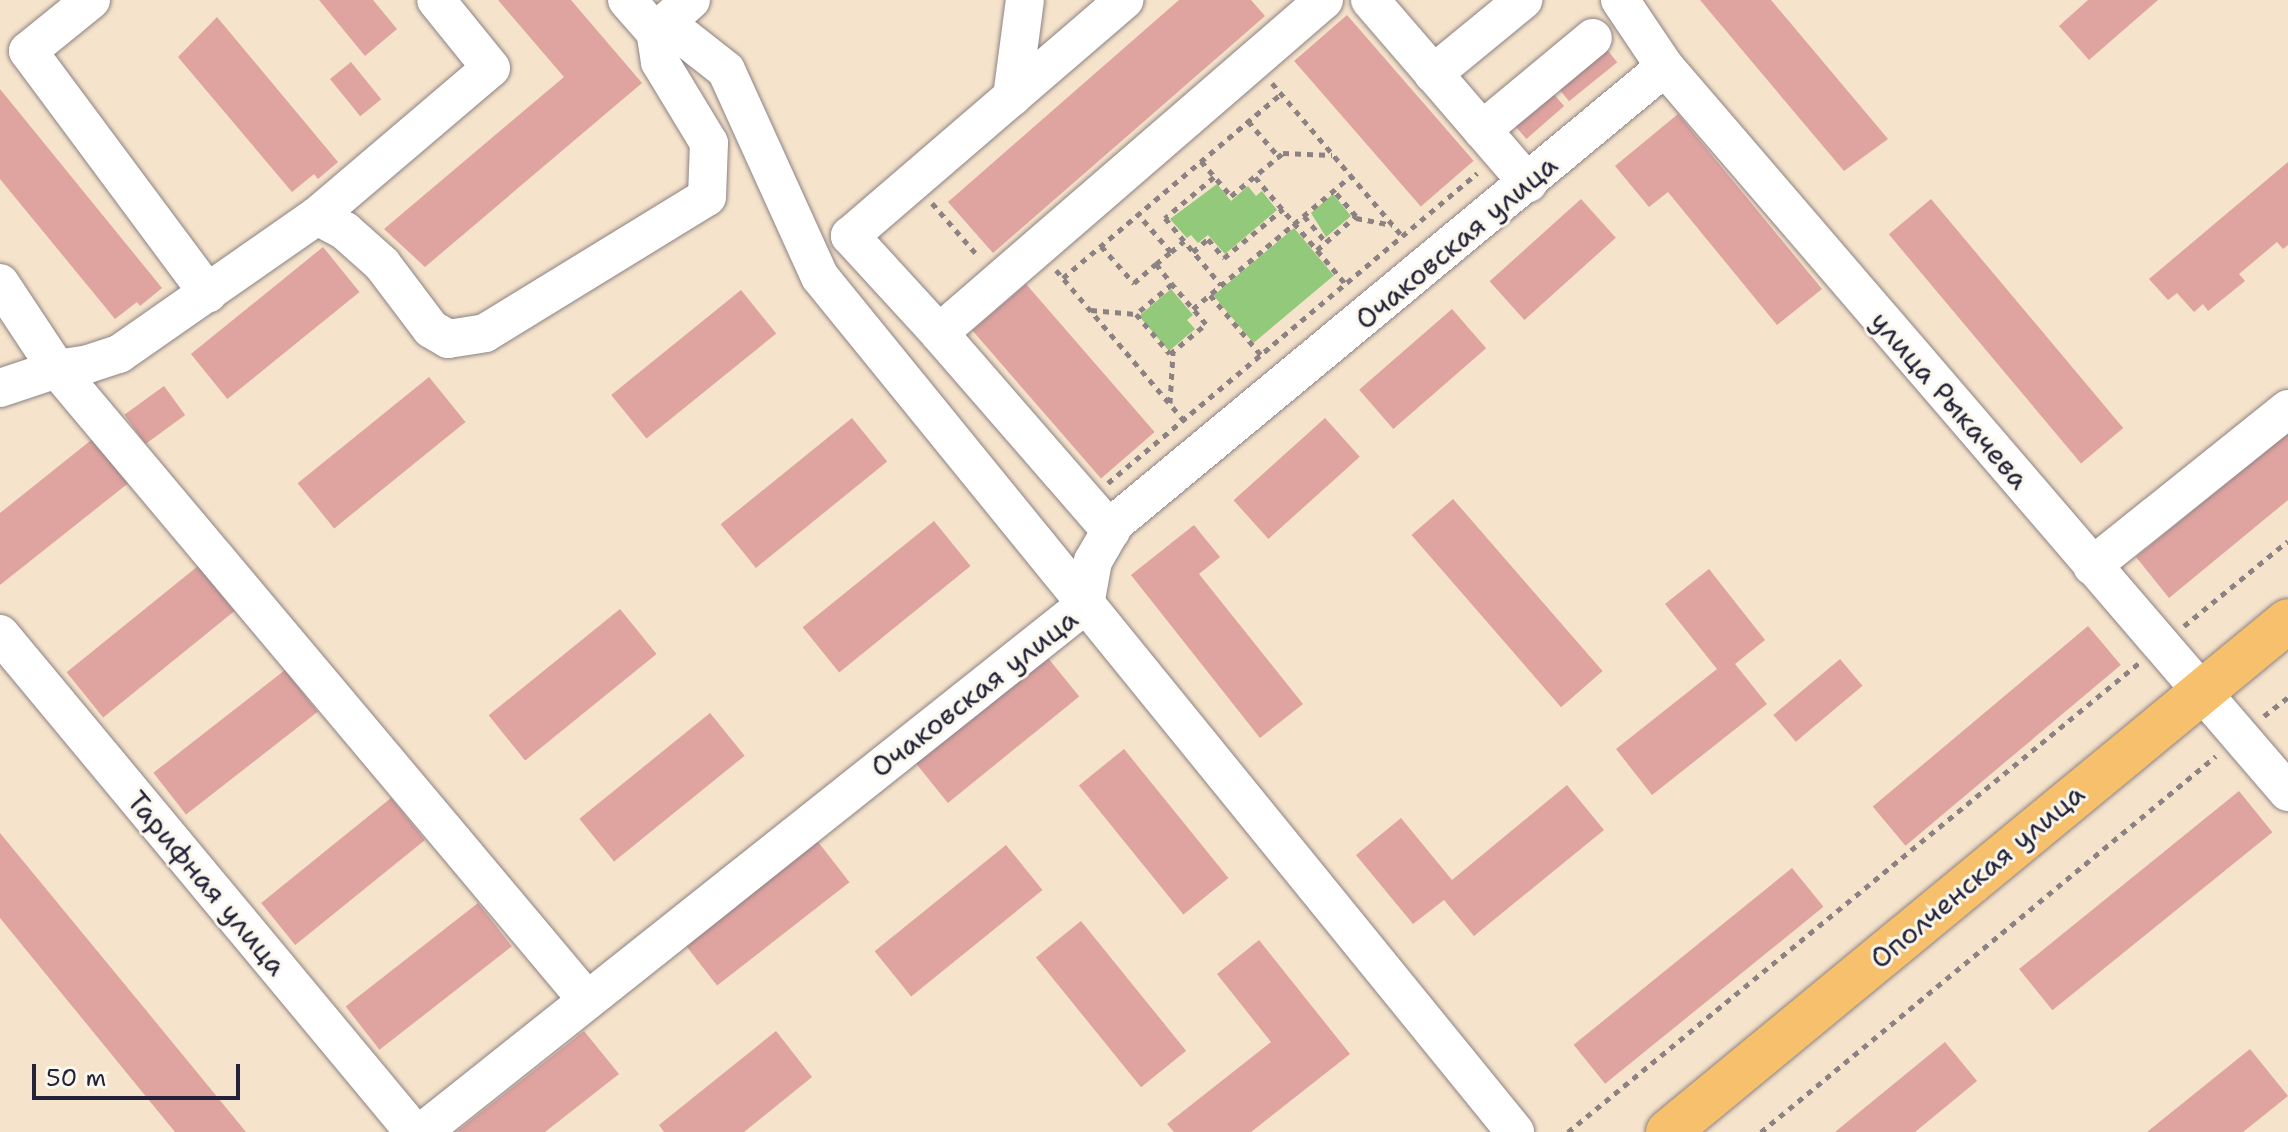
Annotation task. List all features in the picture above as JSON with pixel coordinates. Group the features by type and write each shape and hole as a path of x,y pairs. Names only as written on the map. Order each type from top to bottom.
{"highway":[{"name":"Ополченская улица","path":"1668,1132 2288,621"}],"street":[{"path":"91,0 28,51 208,293"},
{"path":"0,388 57,369 119,354 317,216 491,68 436,0"},
{"path":"317,216 345,231 382,264 431,329 448,339 485,333 707,197 709,143 660,62 655,32 627,0"},
{"path":"655,32 691,0"},
{"path":"1012,97 1025,0"},
{"path":"1111,531 850,236 1124,0"},
{"path":"939,333 1324,0"},
{"path":"1433,74 1523,0"},
{"name":"улица Рыкачева","path":"1620,0 1665,67 2288,792"},
{"path":"1387,6 1433,74 1528,183"},
{"path":"655,32 666,23 726,70 820,277 1515,1132"},
{"path":"1492,141 1593,38"},
{"name":"Очаковская улица","path":"422,1132 1085,605 1093,561 1111,531 1665,67"},
{"path":"0,283 57,369 587,1000"},
{"path":"2092,566 2288,409"},
{"name":"Тарифная улица","path":"0,634 414,1132"}],"path":[{"path":"1254,61 1402,236"},
{"path":"1063,278 1281,94"},
{"path":"1248,121 1279,157"},
{"path":"1085,502 1402,236 1492,141"},
{"path":"1201,161 1231,196 1279,157 1334,155"},
{"path":"1193,309 1351,176"},
{"path":"1214,177 1165,218 1221,285"},
{"path":"1255,177 1345,283"},
{"path":"913,182 1000,280"},
{"path":"1334,191 1355,218 1392,225"},
{"path":"1193,252 1208,239 1224,258 1283,209"},
{"path":"1138,214 1171,252"},
{"path":"1304,216 1326,242"},
{"path":"1317,250 1355,218"},
{"path":"1101,246 1134,283 1184,241"},
{"path":"1038,247 1183,419"},
{"path":"1156,264 1206,324 1173,352 1170,403"},
{"path":"1136,314 1172,284"},
{"path":"1210,295 1261,355"},
{"path":"1091,310 1136,314 1173,352"},
{"path":"1568,1132 2288,541"},
{"path":"1761,1132 2288,697"}],"green space":[{"path":"1217,184 1231,201 1248,186 1256,196 1262,191 1277,210 1225,254 1208,235 1198,243 1191,235 1187,238 1170,219"},
{"path":"1333,194 1351,216 1326,237 1311,213"},
{"path":"1294,228 1334,275 1253,343 1214,295"},
{"path":"1171,289 1193,315 1187,320 1195,329 1169,351 1139,316"}],"building":[{"path":"319,0 373,0 397,29 365,56"},
{"path":"498,0 571,0 642,83 425,267 384,229 564,77"},
{"path":"1179,0 1251,0 1265,16 993,253 948,202"},
{"path":"1700,0 1771,0 1888,139 1844,171"},
{"path":"2088,0 2158,0 2089,60 2059,26"},
{"path":"1347,15 1474,161 1421,207 1294,61"},
{"path":"217,17 338,162 318,179 314,174 292,192 178,57"},
{"path":"1604,46 1617,62 1569,101 1556,85"},
{"path":"351,62 381,99 360,116 330,79"},
{"path":"0,89 162,288 140,306 137,302 115,319 0,179"},
{"path":"1551,91 1564,106 1526,139 1513,124"},
{"path":"1678,114 1822,289 1777,325 1668,192 1649,207 1615,166"},
{"path":"2288,162 2288,245 2283,249 2277,242 2239,274 2245,281 2208,311 2203,304 2194,312 2177,293 2168,300 2149,279"},
{"path":"1581,199 1616,238 1524,320 1490,281"},
{"path":"1931,199 2123,428 2081,463 1889,234"},
{"path":"323,247 360,292 227,399 191,354"},
{"path":"1026,284 1155,432 1101,479 972,331"},
{"path":"741,290 776,334 646,439 611,395"},
{"path":"1452,309 1486,348 1393,429 1359,390"},
{"path":"429,377 466,422 334,528 298,483"},
{"path":"164,386 185,415 146,444 124,415"},
{"path":"852,418 887,462 756,568 721,524"},
{"path":"1325,418 1360,457 1268,539 1234,500"},
{"path":"2288,433 2288,500 2169,598 2136,557"},
{"path":"95,437 131,481 0,585 0,513"},
{"path":"1453,499 1603,671 1561,707 1411,535"},
{"path":"934,521 971,566 839,672 803,627"},
{"path":"1194,525 1220,557 1199,574 1303,704 1260,738 1131,575"},
{"path":"198,566 235,611 103,717 67,672"},
{"path":"1709,569 1765,640 1735,664 1767,704 1652,795 1616,749 1717,669 1665,604"},
{"path":"620,609 657,654 525,760 489,715"},
{"path":"2088,626 2121,665 1906,846 1873,807"},
{"path":"1044,653 1079,697 948,803 913,759"},
{"path":"1840,659 1862,686 1796,742 1773,715"},
{"path":"285,670 318,712 186,815 153,773"},
{"path":"710,713 745,756 614,861 579,819"},
{"path":"1124,749 1228,878 1183,915 1079,786"},
{"path":"1567,785 1604,830 1474,936 1444,900 1413,924 1356,855 1401,818 1452,880"},
{"path":"2239,791 2272,832 2052,1010 2019,969"},
{"path":"391,798 425,840 295,945 261,903"},
{"path":"0,833 246,1132 175,1132 0,918"},
{"path":"815,838 849,882 717,986 683,941"},
{"path":"1006,845 1043,890 911,996 875,951"},
{"path":"1792,868 1823,907 1605,1084 1574,1045"},
{"path":"478,903 512,946 379,1050 346,1006"},
{"path":"1081,921 1186,1051 1141,1087 1036,958"},
{"path":"1259,940 1350,1054 1251,1132 1174,1132 1167,1124 1271,1042 1217,974"},
{"path":"584,1031 619,1074 545,1132 456,1132"},
{"path":"776,1031 812,1077 744,1132 664,1132 659,1125"},
{"path":"1945,1042 1977,1081 1915,1132 1835,1132"},
{"path":"2250,1049 2288,1096 2243,1132 2147,1132"}]}
